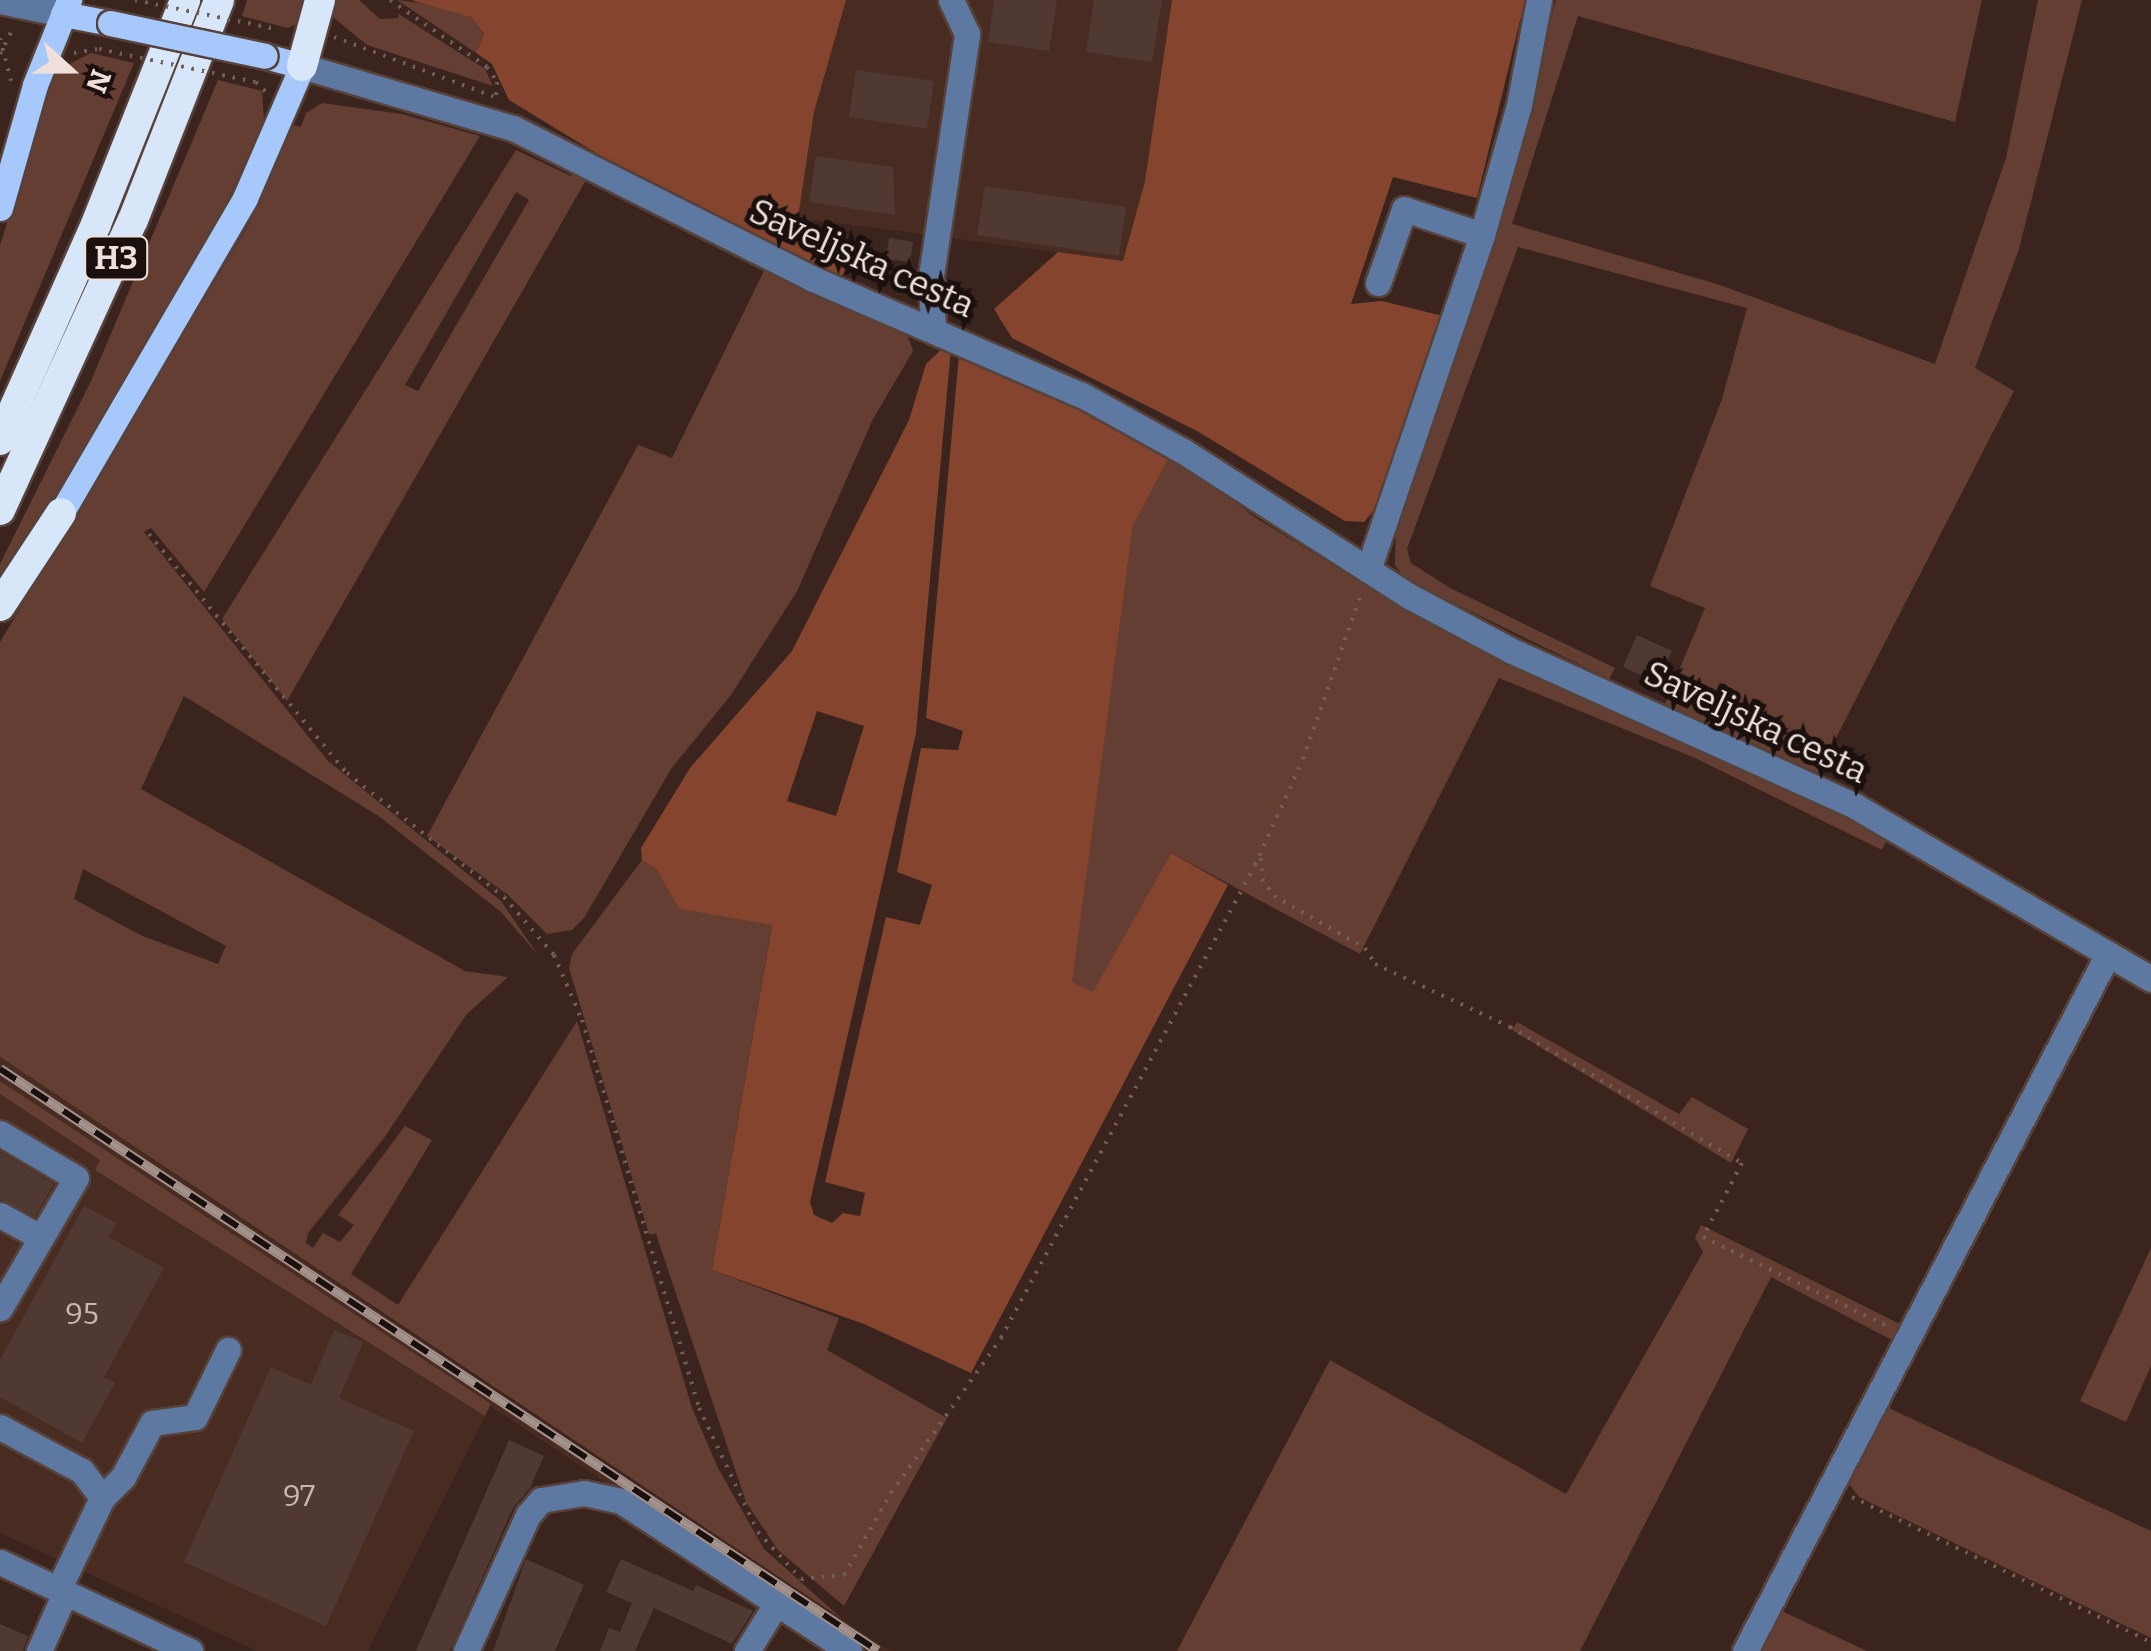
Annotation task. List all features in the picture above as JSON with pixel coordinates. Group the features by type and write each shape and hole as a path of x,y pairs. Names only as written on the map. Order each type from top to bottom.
{"highway":[{"name":"H3","path":"0,440 96,224 185,0"},
{"name":"H3","path":"0,510 132,220 219,0"},
{"path":"302,66 320,0"},
{"path":"0,606 61,513"}],"main road":[{"path":"0,208 66,7 110,23 302,66 228,233 61,513 0,624"}],"street":[{"path":"933,330 931,276 966,34 951,0"},
{"path":"1368,570 1482,234 1519,105 1539,0"},
{"path":"0,1 66,7"},
{"name":"Saveljska cesta","path":"302,66 490,119 811,278 1138,425 1368,570 1510,650 1855,806 2151,979"},
{"path":"1378,283 1404,209 1482,234"},
{"path":"1745,1651 1904,1334 2108,954"},
{"path":"0,1132 76,1178 0,1308"},
{"path":"0,1215 40,1237"},
{"path":"39,1651 102,1498 123,1477 152,1423 195,1417 228,1350"},
{"path":"0,1427 82,1471 102,1498"},
{"path":"466,1651 528,1515 541,1500 560,1495 621,1501 849,1651"},
{"path":"0,1562 190,1651"},
{"path":"747,1651 776,1604"}],"path":[{"path":"135,0 276,29"},
{"path":"390,0 488,67 497,82 490,119"},
{"path":"0,38 5,46 10,90"},
{"path":"0,54 5,46"},
{"path":"62,58 99,49 256,82"},
{"path":"149,534 347,773 520,912 554,955 582,1020 698,1408 744,1510 801,1579 844,1576 891,1494 1001,1338 1260,853 1345,651 1368,570"},
{"path":"1260,853 1262,879 1274,896 1364,948 1375,964 1510,1027 1742,1162 1704,1238 1904,1334"},
{"path":"1830,1477 1856,1500 1909,1528 2151,1642"}],"shaded area":[{"path":"247,0 309,0 301,22 288,28 242,16"},
{"path":"333,0 359,0 380,19 399,18 397,13 485,69 493,86 367,45 334,18"},
{"path":"397,0 454,7 471,17 484,34 476,53"},
{"path":"411,0 846,0 814,112 798,218 811,234 846,251 845,280 596,153 509,100 492,64 476,53 484,34 471,17"},
{"path":"846,0 1172,0 1145,182 1123,261 798,218 814,112"},
{"path":"1172,0 1525,0 1477,198 1393,177 1351,304 1382,301 1443,316 1376,508 1364,522 1345,521 1197,431 1012,338 994,309 1058,252 1123,261 1145,181"},
{"path":"1556,0 1982,0 1955,122 1578,16 1512,224 1720,285 1935,364 2006,158 2038,0 2082,0 2019,249 1975,368 2014,391 1818,773 1665,704 1705,608 1650,586 1722,399 1747,308 1518,247 1407,549 1411,563 1450,588 1615,668 1609,679 1405,579 1395,565 1396,532 1495,236"},
{"path":"91,53 134,63 0,381 0,245 56,71"},
{"path":"218,80 262,91 264,119 213,234 0,588 0,564 91,381"},
{"path":"322,103 402,114 480,136 204,592 151,528 144,532 328,761 501,901 538,955 501,912 380,817 184,696 141,789 465,971 508,977 466,1015 384,1138 308,1233 306,1243 313,1248 323,1233 340,1242 354,1225 338,1215 405,1126 432,1140 351,1274 398,1305 577,1021 692,1408 718,1468 764,1549 842,1619 0,1057 0,642 249,224 292,125 301,127 306,113","holes":["83,869 226,946 218,964 140,935 74,899"]},
{"path":"516,150 571,176 576,168 589,175 287,701 222,619","holes":["516,192 529,200 418,391 405,385"]},
{"path":"766,267 906,331 913,351 873,419 797,591 731,695 671,769 584,918 572,930 547,934 508,895 427,836 638,445 672,458"},
{"path":"944,347 951,349 916,733 810,1202 814,1215 832,1223 843,1213 860,1216 865,1193 825,1182 886,917 920,925 932,885 897,872 921,748 958,750 963,731 926,718 959,355 1077,403 1171,454 1133,526 1072,982 1093,992 1171,853 1228,885 971,1373 864,1324 712,1270 772,925 679,909 656,869 642,860 641,848 690,768 792,651 909,420 926,364","holes":["817,711 864,726 836,816 787,801"]},
{"path":"1171,454 1256,518 1403,608 1499,661 1694,743 1888,837 1882,850 1695,758 1499,678 1360,954 1171,853 1093,993 1071,982 1133,526"},
{"path":"642,860 656,869 679,909 772,924 712,1270 839,1318 827,1350 947,1418 844,1606 778,1550 746,1502 656,1234 649,1234 569,968 572,954"},
{"path":"1517,1022 1679,1114 1692,1097 1748,1129 1731,1163 1512,1030"},
{"path":"0,1057 890,1651 860,1651 0,1081"},
{"path":"0,1081 491,1404 485,1416 95,1170 100,1160 0,1094"},
{"path":"0,1094 101,1160 95,1170 485,1416 368,1651 257,1651 0,1533"},
{"path":"1701,1225 1902,1325 1894,1341 1771,1277 1580,1651 1177,1651 1330,1360 1566,1494 1703,1252 1695,1238"},
{"path":"2151,1248 2151,1366 2126,1422 2080,1401"},
{"path":"1876,1402 2151,1531 2151,1638 1859,1497 1843,1476"},
{"path":"1773,1607 1867,1651 1752,1651"}],"building":[{"path":"994,0 1057,0 1049,51 988,42"},
{"path":"1094,0 1162,0 1152,62 1086,52"},
{"path":"856,70 934,81 927,129 849,117"},
{"path":"816,156 893,167 895,215 809,202"},
{"path":"985,186 1126,207 1119,256 977,235"},
{"path":"889,238 913,242 910,262 886,259"},
{"path":"1637,635 1672,651 1658,683 1623,667"},
{"path":"0,1152 54,1184 35,1216 0,1199"},
{"path":"84,1206 116,1223 109,1237 164,1268 104,1377 115,1383 82,1443 0,1397 0,1360"},
{"path":"334,1330 363,1342 339,1398 414,1431 326,1626 184,1562 271,1367 311,1385"},
{"path":"509,1440 544,1456 530,1488 513,1508 450,1651 416,1651"},
{"path":"526,1559 584,1585 555,1651 493,1651"},
{"path":"621,1559 693,1591 696,1585 753,1611 732,1644 654,1608 635,1651 600,1651 609,1628 620,1632 632,1603 606,1592"},
{"path":"0,1624 28,1636 23,1651 0,1651"}],"railway":[{"path":"0,1069 878,1651"}]}
